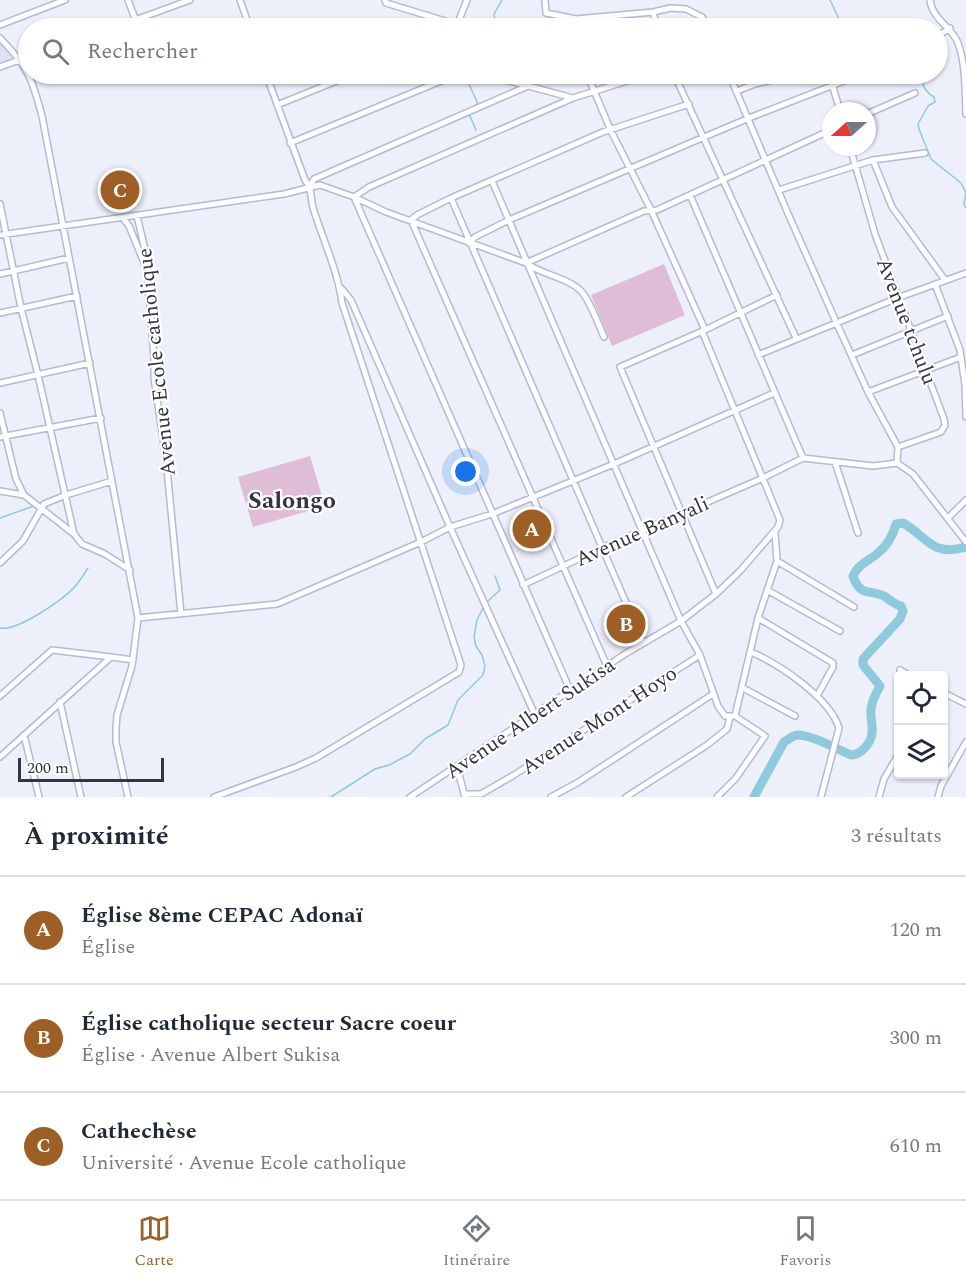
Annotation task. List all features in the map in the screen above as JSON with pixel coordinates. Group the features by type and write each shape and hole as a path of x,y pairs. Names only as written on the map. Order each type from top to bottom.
{"street":[{"path":"18,18 65,0"},
{"path":"129,0 135,18"},
{"path":"144,18 190,0"},
{"path":"240,0 246,18"},
{"path":"385,0 386,3 434,18"},
{"path":"460,18 466,0"},
{"path":"545,0 546,13 571,18"},
{"path":"671,8 673,0"},
{"path":"930,0 934,14 939,18"},
{"path":"587,18 653,12 671,8 694,11 703,18"},
{"path":"653,12 654,18"},
{"path":"0,25 18,18"},
{"path":"950,28 964,59 966,114"},
{"path":"0,38 18,57"},
{"path":"0,67 18,61"},
{"path":"34,84 64,225 138,618 133,660 117,715 116,728 116,742 128,797"},
{"path":"214,797 296,768 316,758 459,672 462,665 342,303 340,286 313,208 310,186 305,180 290,143 270,84"},
{"path":"277,105 329,84"},
{"path":"290,143 434,84"},
{"path":"520,84 573,98"},
{"path":"590,84 629,170 651,210 703,330 780,520 775,532 777,561 758,618 742,688 727,729 707,745 626,797"},
{"path":"354,197 369,188 573,98 618,84"},
{"path":"679,84 796,338"},
{"path":"734,84 837,324 868,392 898,447 897,463"},
{"path":"737,91 755,84"},
{"path":"470,243 475,237 509,220 749,118 837,84"},
{"path":"310,186 314,179 528,86"},
{"path":"832,86 837,102"},
{"path":"876,110 915,93"},
{"path":"411,220 417,214 451,198 603,132 689,104"},
{"path":"526,263 634,215 657,210 822,134"},
{"path":"779,190 873,160 925,153"},
{"name":"Avenue tchulu","path":"852,156 875,234 913,331 945,425 940,432 898,447"},
{"path":"873,160 892,207 945,280"},
{"path":"492,181 681,621 700,655 721,712 725,716 733,716 765,736 736,778 717,797"},
{"path":"3,235 284,194 320,185 386,212 526,263 576,287 583,293 604,337"},
{"path":"690,195 803,458"},
{"path":"354,197 570,690"},
{"path":"451,198 644,642"},
{"path":"0,204 3,235 39,375 74,534"},
{"name":"Avenue Ecole catholique","path":"137,216 146,254 154,358 153,378 166,459 181,614"},
{"path":"123,218 129,226 147,270"},
{"path":"411,220 607,666"},
{"path":"0,274 69,258"},
{"path":"758,355 900,297 966,273"},
{"path":"935,284 961,357 966,417"},
{"path":"340,286 351,300 535,715"},
{"path":"716,594 620,367 777,295"},
{"path":"0,313 77,296"},
{"path":"852,355 948,316"},
{"path":"868,392 961,357"},
{"path":"0,383 90,363"},
{"path":"138,618 277,604 421,542 450,527 492,514 614,464 774,393"},
{"path":"0,413 2,436 16,479 24,495 74,534 82,544 105,554 130,570"},
{"path":"2,436 101,418"},
{"path":"763,478 803,458 873,466 897,463 913,474 965,541"},
{"path":"835,462 858,533"},
{"name":"Avenue Banyali","path":"523,585 763,478"},
{"path":"0,563 23,541 44,504 112,481"},
{"path":"0,492 24,495"},
{"path":"948,518 966,500"},
{"name":"Avenue Albert Sukisa","path":"410,797 570,690 681,621 716,594 775,532"},
{"path":"777,561 854,607"},
{"path":"767,590 840,631"},
{"path":"758,618 833,663 834,667 817,696"},
{"path":"0,696 52,650 133,660"},
{"path":"751,652 787,672 817,696 837,722 839,728 821,797"},
{"name":"Avenue Mont Hoyo","path":"464,796 481,794 505,780 700,655"},
{"path":"0,757 111,657"},
{"path":"742,688 795,717"},
{"path":"551,797 577,783 713,694"},
{"path":"948,695 966,704"},
{"path":"60,702 81,797"},
{"path":"24,735 39,797"},
{"path":"938,797 941,786 966,742"},
{"path":"879,797 884,779 894,762"},
{"path":"457,767 464,796"}],"shaded area":[{"path":"0,41 18,61 0,66"},
{"path":"664,264 685,315 612,346 591,295"},
{"path":"310,456 325,506 253,527 238,477"}],"waterway":[{"path":"495,18 494,14 502,0"},
{"path":"830,0 839,18"},
{"path":"467,110 478,104 469,84"},
{"path":"923,84 928,93 934,97 935,102 928,106 918,124 919,129 931,159 961,183 966,193 964,204 966,208"},
{"path":"469,114 476,130"},
{"path":"40,503 47,500"},
{"path":"0,518 34,506"},
{"path":"754,797 784,742 794,736 810,737 851,755 862,751 870,741 872,706 880,686 863,665 863,659 900,619 903,611 901,606 884,596 862,590 853,576 858,568 884,547 896,524 903,523 937,547 945,549 966,547"},
{"path":"0,628 18,625 52,605 71,590 88,568"},
{"path":"487,602 500,590 495,576"},
{"path":"331,797 375,769 389,765 410,754 425,739 448,725 458,700 483,675 485,666 474,637 477,620 483,608"}],"place":[{"name":"Cathechèse","path":"120,190"},
{"name":"Église 8ème CEPAC Adonaï","path":"532,529"},
{"name":"Église catholique secteur Sacre coeur","path":"626,624"}],"district":[{"name":"Salongo","path":"292,500"}]}
